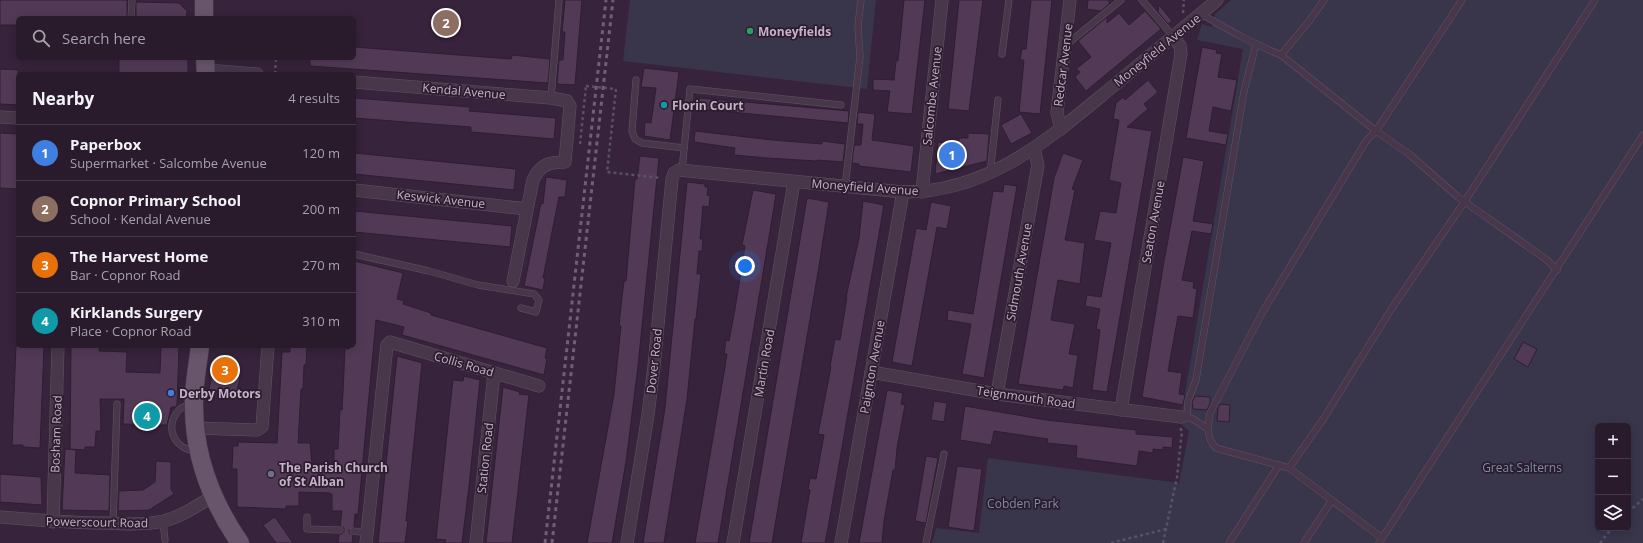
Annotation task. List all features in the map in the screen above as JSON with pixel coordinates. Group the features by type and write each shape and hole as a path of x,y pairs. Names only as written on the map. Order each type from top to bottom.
{"main road":[{"path":"204,0 204,16"},
{"path":"200,348 194,401 195,428 199,451 204,472 221,514 240,543"}],"street":[{"name":"Salcombe Avenue","path":"922,192 942,0"},
{"name":"Redcar Avenue","path":"1061,129 1057,113 1070,0"},
{"name":"Moneyfield Avenue","path":"682,170 903,192 922,192 949,187 990,174 1034,149 1061,129 1218,0"},
{"name":"Seaton Avenue","path":"1121,410 1181,54 1180,46 1173,36"},
{"path":"206,67 242,72"},
{"name":"Kendal Avenue","path":"356,82 551,98 567,101 570,106 565,162 553,162 543,166 537,171 532,180 527,209"},
{"path":"0,117 16,118"},
{"name":"Sidmouth Avenue","path":"997,394 1038,165 1034,149"},
{"path":"672,179 674,173 682,170"},
{"name":"Dover Road","path":"627,543 648,415 672,179"},
{"name":"Martin Road","path":"734,543 794,182"},
{"name":"Keswick Avenue","path":"356,190 527,209"},
{"name":"Paignton Avenue","path":"841,543 903,192"},
{"path":"513,281 527,209"},
{"name":"Collis Road","path":"367,538 387,345 390,342 539,386"},
{"name":"Bosham Road","path":"53,522 58,348"},
{"path":"195,428 257,430 262,426 268,348"},
{"name":"Teignmouth Road","path":"871,372 997,394 1184,417"},
{"name":"Station Road","path":"476,543 494,373"},
{"name":"Powerscourt Road","path":"0,517 53,522 136,524 164,521 193,509 213,496"}],"lane":[{"path":"131,16 132,0"},
{"path":"551,98 559,0"},
{"path":"845,187 860,57 858,26 861,0"},
{"path":"1002,54 1009,0"},
{"path":"1065,46 1121,0"},
{"path":"1142,0 1173,36"},
{"path":"1281,55 1310,20 1324,0"},
{"path":"1462,0 1376,131 1366,141 1262,313 1210,413 1208,429 1210,442 1216,448 1288,468 1332,500 1380,540 1557,270 1643,135"},
{"path":"1288,468 1322,421 1392,308 1464,201 1595,0"},
{"path":"1201,14 1224,29 1243,36 1256,44 1281,55 1376,131 1409,154 1464,201 1541,256 1557,270"},
{"path":"1208,429 1184,417 1196,380 1244,91 1256,44"},
{"path":"636,80 632,131 635,139 642,143 684,148"},
{"path":"682,170 690,89 842,104"},
{"path":"990,174 998,100"},
{"path":"356,254 430,271 478,285 534,294 539,300 536,312 521,308"},
{"path":"194,401 178,410 173,421 172,431 174,439 180,446 189,450 199,451"},
{"path":"113,524 117,404"},
{"path":"926,543 944,454"},
{"path":"1229,543 1279,465"},
{"path":"1304,543 1332,500"},
{"path":"307,517 307,530 340,530"},
{"path":"164,521 165,540"},
{"path":"353,531 367,538"}],"path":[{"path":"275,72 276,60"},
{"path":"586,86 616,89 607,172 672,179"},
{"path":"1163,543 1177,477 1182,431 1179,426 1170,425 1167,415"},
{"path":"1631,509 1643,499"},
{"path":"1113,543 1166,529"},
{"path":"1600,543 1610,531"}],"green space":[{"name":"Moneyfields","path":"630,0 876,0 867,89 623,61"},
{"path":"1231,0 1643,0 1643,543 932,543 936,528 979,533 988,458 1179,483 1189,431 1180,423 1243,49 1197,40 1202,24 1212,27 1215,14"}],"building":[{"path":"0,0 127,1 127,16 16,16 16,25 0,25"},
{"path":"565,0 582,0 575,85 557,84 559,60 563,60 565,32 562,32"},
{"path":"904,0 925,0 912,114 887,112 890,91 873,90 873,79 894,80 896,61 898,61"},
{"path":"959,0 983,0 969,111 948,109"},
{"path":"1031,0 1052,0 1040,114 1019,112 1024,60 1020,60 1022,49 1026,49"},
{"path":"1088,0 1109,0 1109,4 1101,11 1087,9"},
{"path":"136,2 179,3 187,11 186,16 136,16"},
{"path":"1159,5 1172,21 1168,24 1158,12"},
{"path":"1145,11 1161,29 1086,91 1075,77 1080,72 1076,69 1091,57 1078,41 1107,17 1107,23 1119,13 1129,25"},
{"path":"356,47 511,59 512,55 550,59 548,83 310,66 310,60 356,60"},
{"path":"1202,47 1217,50 1216,53 1222,54 1218,77 1237,80 1231,111 1213,107 1209,131 1228,134 1226,145 1186,138"},
{"path":"119,60 188,60 188,72 119,72"},
{"name":"Florin Court","path":"644,68 679,72 670,140 644,136 645,122 651,123 656,88 641,87"},
{"path":"0,69 18,70 18,72 16,72 16,105 0,104"},
{"path":"1148,80 1158,92 1144,104 1148,109 1127,127 1152,131 1107,392 1092,390 1100,330 1096,329 1100,309 1085,306 1087,295 1101,297 1111,243 1094,240 1100,211 1116,213 1121,183 1109,180 1119,120 1113,119 1116,103 1123,97 1125,100"},
{"path":"356,98 470,107 469,111 556,118 554,139 471,132 471,127 356,118"},
{"path":"699,98 849,111 848,123 698,109"},
{"path":"858,112 875,114 872,140 914,146 911,172 859,166 859,164 852,163 854,145 861,145 863,124 857,124"},
{"path":"1021,114 1032,133 1011,144 1001,125"},
{"path":"695,131 772,140 822,144 822,141 845,144 843,162 734,155 735,148 694,142"},
{"path":"0,133 16,134 16,189 0,188"},
{"path":"968,133 989,134 987,161 935,174 938,142 948,143 949,140 959,141 959,138 968,138"},
{"path":"356,153 516,169 514,190 356,174"},
{"path":"1063,153 1083,160 1072,189 1075,190 1065,240 1085,243 1080,284 1058,280 1051,320 1075,324 1069,354 1078,355 1073,388 1064,386 1063,390 1018,384 1054,178"},
{"path":"640,156 659,158 638,366 626,462 612,543 587,543 614,394 621,326 619,326 621,306 624,281 626,281 635,179 637,179"},
{"path":"1183,157 1204,161 1193,221 1213,224 1211,234 1192,231 1182,280 1194,282 1193,288 1197,289 1193,318 1178,316 1168,371 1182,373 1179,394 1185,395 1183,405 1142,397"},
{"path":"546,177 567,180 565,197 559,197 543,278 545,278 543,290 524,286 541,203 543,204"},
{"path":"687,182 705,184 705,187 708,187 707,195 710,196 709,207 703,206 700,239 703,239 702,251 699,251 697,274 701,274 687,399 664,543 643,543 665,408"},
{"path":"1004,184 1017,186 984,378 962,374 971,324 947,320 948,310 973,314 993,191 1003,192"},
{"path":"753,190 776,194 774,207 718,543 695,543 727,354 724,354 726,340 729,341 735,309 745,246 742,245"},
{"path":"807,198 829,202 819,266 772,543 749,543"},
{"path":"863,201 884,205 828,528 825,543 801,543 810,490 808,489 810,478 816,479 824,435 818,434 835,339 840,340 846,297 859,238"},
{"path":"931,202 951,206 947,229 937,227 912,366 892,362 916,228 926,230"},
{"path":"356,211 512,226 510,247 356,232"},
{"path":"356,261 403,273 397,299 404,301 403,304 431,313 431,315 547,348 545,358 547,358 544,375 402,335 404,327 376,320 358,514 355,514 354,527 349,530 349,533 353,535 352,543 338,543 339,534 342,534 344,531 344,528 340,526 342,511 332,511 332,494 330,493 299,492 299,506 286,506 286,509 237,507 237,469 232,469 233,446 238,446 238,442 277,443 282,352 290,352 290,348 307,348 306,365 304,365 303,389 301,389 298,443 310,443 312,464 334,465 334,449 338,449 340,409 342,410 345,348 356,348"},
{"path":"1523,342 1537,349 1528,367 1514,359"},
{"path":"16,346 16,348 44,348 40,448 12,445"},
{"path":"71,348 99,348 99,351 127,352 126,372 160,373 161,348 179,348 177,405 175,407 171,407 167,425 123,424 124,399 100,399 101,431 96,431 95,447 85,447 85,450 70,449"},
{"path":"397,356 422,363 406,521 408,521 405,543 378,543"},
{"path":"216,358 239,363 236,378 240,378 236,395 209,389"},
{"path":"464,376 480,380 469,486 462,543 445,543 446,540 436,539 449,415 453,380 463,381"},
{"path":"503,387 520,392 519,394 529,395 512,543 486,543"},
{"path":"887,390 903,393 901,404 905,405 897,448 895,470 893,470 884,521 882,543 859,543"},
{"path":"1195,396 1210,397 1210,403 1207,410 1193,409 1192,402"},
{"path":"934,401 947,403 944,422 931,420"},
{"path":"1220,404 1230,405 1229,422 1217,421 1218,408"},
{"path":"965,406 1046,420 1136,430 1136,434 1173,437 1172,448 1163,447 1163,450 1153,449 1153,453 1139,451 1137,466 1076,458 1077,446 1047,443 1048,439 994,431 991,445 960,440"},
{"path":"65,449 76,450 75,473 110,475 109,511 62,510"},
{"path":"926,456 938,458 926,523 915,521"},
{"path":"156,461 171,462 171,489 174,494 149,510 118,511 119,491 143,490 155,482"},
{"path":"957,466 982,469 974,531 948,527"},
{"path":"0,474 41,477 42,505 0,502"},
{"path":"275,517 293,543 276,543 263,525"}],"railway":[{"path":"545,543 606,0"},
{"path":"552,543 613,0"}],"place":[{"name":"Copnor Primary School","path":"446,23"},
{"name":"Moneyfields","path":"750,31"},
{"name":"Florin Court","path":"664,105"},
{"name":"Paperbox","path":"952,155"},
{"name":"The Harvest Home","path":"225,370"},
{"name":"Derby Motors","path":"171,393"},
{"name":"Kirklands Surgery","path":"147,416"},
{"name":"The Parish Church of St Alban","path":"271,474"}],"park label":[{"name":"Great Salterns","path":"1522,467"},
{"name":"Cobden Park","path":"1023,503"}]}
